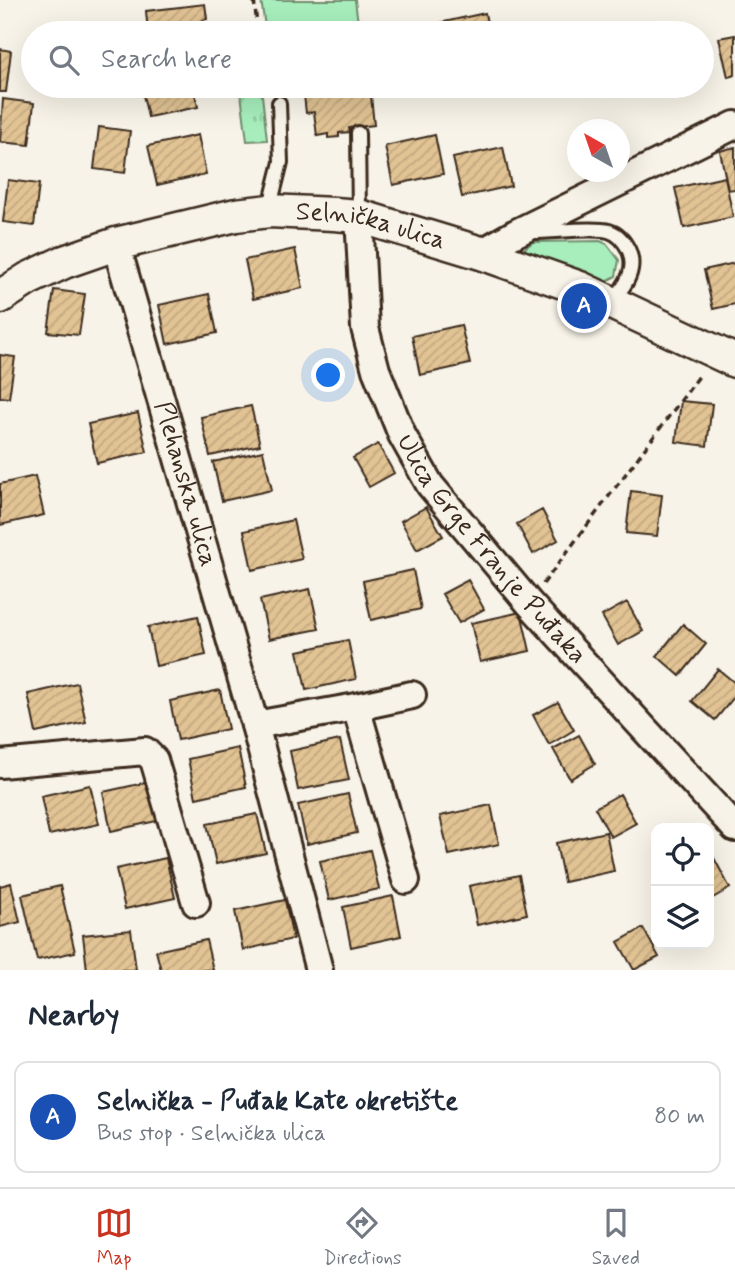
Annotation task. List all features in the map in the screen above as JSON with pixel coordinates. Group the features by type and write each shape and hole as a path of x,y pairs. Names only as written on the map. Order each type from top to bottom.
{"street":[{"path":"481,253 516,233 735,125"},
{"name":"Selnička ulica","path":"0,297 28,279 64,262 116,244 236,215 269,211 359,216 481,253 580,288 735,360"},
{"name":"Ulica Grge Franje Puđaka","path":"359,216 365,328 376,370 402,435 430,485 530,603 735,828"},
{"name":"Plehanska ulica","path":"116,244 255,725 319,970"},
{"path":"255,725 412,695"},
{"path":"356,707 406,880"},
{"path":"0,764 145,751 154,760 196,903"}],"lane":[{"path":"269,211 281,162 279,103"},
{"path":"358,133 359,216"},
{"path":"516,233 606,230 620,237 629,251 631,269 625,285 611,302"}],"path":[{"path":"254,0 257,21"},
{"path":"530,603 702,373"}],"green space":[{"path":"261,0 355,0 358,21 264,21"},
{"path":"242,98 262,98 267,140 247,141"},
{"path":"600,241 607,244 619,260 616,276 601,284 524,253 525,248 533,242"}],"building":[{"path":"205,4 207,19 147,21 146,11"},
{"path":"485,13 487,21 449,21"},
{"path":"735,35 735,75 728,77 719,38"},
{"path":"0,49 11,51 6,92 0,92"},
{"path":"144,98 196,98 198,107 148,117"},
{"path":"304,98 371,98 374,125 349,128 350,132 328,138 328,134 317,136 314,112 306,113"},
{"path":"3,99 34,103 29,145 0,142"},
{"path":"99,127 130,131 125,173 94,169"},
{"path":"198,135 206,174 157,185 148,146"},
{"path":"435,135 443,174 393,185 385,146"},
{"path":"503,147 511,186 462,197 453,158"},
{"path":"735,147 735,189 728,190 720,151"},
{"path":"725,177 733,217 684,228 675,188"},
{"path":"8,180 39,184 34,226 3,222"},
{"path":"295,249 303,288 253,299 245,260"},
{"path":"735,263 735,304 713,309 704,270"},
{"path":"54,290 85,294 79,335 48,332"},
{"path":"209,294 217,333 167,344 159,305"},
{"path":"461,325 470,364 420,375 412,336"},
{"path":"0,355 15,357 9,398 0,397"},
{"path":"681,401 712,404 707,446 676,442"},
{"path":"251,406 260,445 210,456 201,417"},
{"path":"138,413 147,452 97,463 88,424"},
{"path":"378,444 394,473 369,487 353,458"},
{"path":"263,451 272,490 222,501 213,462"},
{"path":"35,476 44,515 0,525 0,484"},
{"path":"631,491 662,495 657,536 626,533"},
{"path":"426,507 443,536 417,550 401,521"},
{"path":"542,510 558,540 533,554 517,524"},
{"path":"293,520 302,559 252,570 244,531"},
{"path":"413,570 421,609 371,620 363,581"},
{"path":"468,580 484,609 459,623 442,594"},
{"path":"310,589 319,629 269,639 260,600"},
{"path":"627,602 643,631 618,645 602,616"},
{"path":"521,612 530,651 480,662 471,623"},
{"path":"198,616 206,655 156,666 148,627"},
{"path":"683,624 706,644 680,676 657,656"},
{"path":"348,640 356,679 306,690 298,651"},
{"path":"718,669 735,683 735,696 715,720 692,701"},
{"path":"77,683 86,722 36,733 28,694"},
{"path":"220,690 228,729 178,740 170,701"},
{"path":"558,702 574,730 549,745 533,715"},
{"path":"579,735 595,764 570,779 553,749"},
{"path":"340,740 349,780 298,790 290,751"},
{"path":"238,748 246,787 196,798 188,759"},
{"path":"153,781 161,820 111,831 103,792"},
{"path":"90,785 99,824 49,835 41,796"},
{"path":"348,794 357,833 307,844 298,805"},
{"path":"620,794 636,823 611,837 595,808"},
{"path":"491,805 499,844 449,855 440,816"},
{"path":"257,814 266,853 216,864 207,824"},
{"path":"606,832 614,871 564,882 556,843"},
{"path":"370,850 379,889 329,900 320,861"},
{"path":"166,858 175,898 125,909 116,869"},
{"path":"714,858 730,888 714,897"},
{"path":"519,875 527,914 477,925 469,886"},
{"path":"11,883 20,922 0,927 0,886"},
{"path":"60,886 75,952 37,960 22,895"},
{"path":"393,896 401,936 351,947 343,907"},
{"path":"285,900 293,939 243,950 235,911"},
{"path":"643,928 651,942 651,949 655,949 659,957 634,970 618,942"},
{"path":"131,930 136,970 87,970 83,935"},
{"path":"206,940 213,970 161,970 156,951"}],"place":[{"name":"Selnička - Puđak Kate okretište","path":"584,306"}]}
